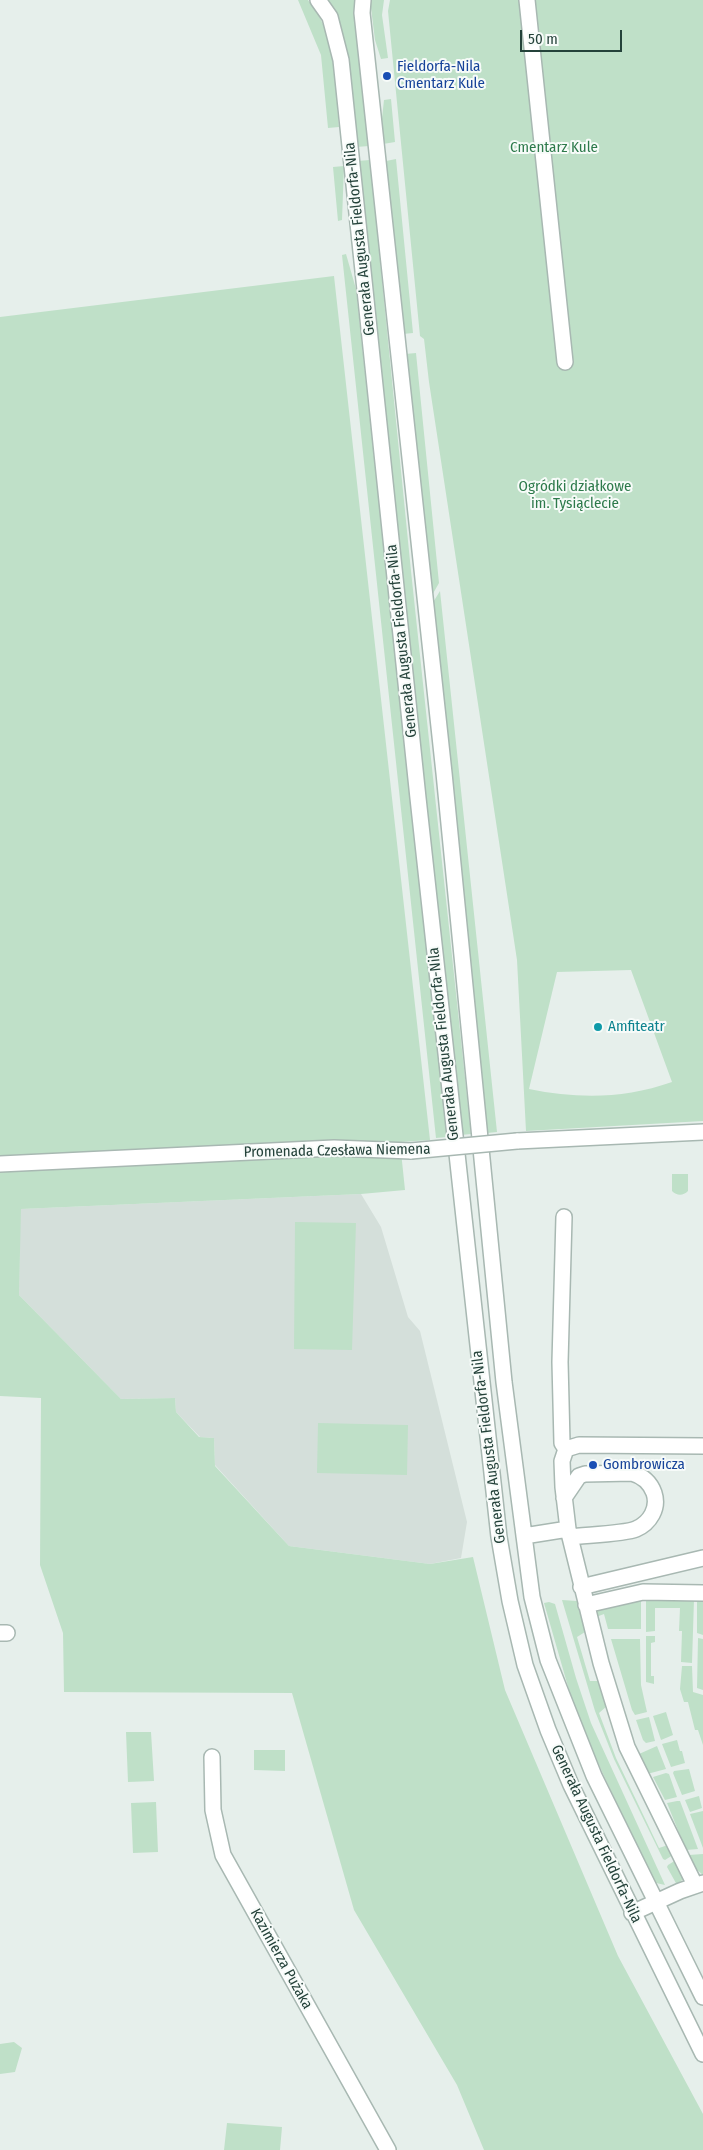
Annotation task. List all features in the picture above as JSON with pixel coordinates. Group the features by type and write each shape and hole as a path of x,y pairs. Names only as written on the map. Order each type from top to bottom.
{"street":[{"name":"Generała Augusta Fieldorfa-Nila","path":"318,0 330,18 341,60 422,837 499,1537 510,1601 526,1665 548,1730 571,1785 632,1913 703,2054"},
{"name":"Generała Augusta Fieldorfa-Nila","path":"363,0 363,23 443,763 502,1362 532,1597 548,1660 594,1776 703,1997"},
{"path":"527,0 565,362"},
{"name":"Promenada Czesława Niemena","path":"0,1164 334,1148 411,1151 517,1140 703,1132"},
{"path":"564,1217 560,1362 562,1443 566,1449"},
{"path":"566,1449 579,1445 703,1446"},
{"path":"566,1449 562,1462 564,1498 569,1533 581,1588 627,1747 699,1884 632,1913"},
{"path":"524,1536 636,1529 648,1521 654,1511 656,1499 646,1480 640,1475 632,1473 585,1474 579,1476 564,1498"},
{"path":"581,1588 703,1558"},
{"path":"586,1605 643,1592 703,1593"},
{"name":"Kazimierza Pużaka","path":"212,1757 213,1810 223,1855 388,2150"}],"shaded area":[{"path":"361,1194 381,1227 408,1317 420,1331 467,1522 461,1558 430,1564 289,1546 215,1465 214,1438 200,1437 176,1412 175,1398 121,1399 19,1295 20,1209"}],"green space":[{"path":"298,0 308,0 325,28 333,60 339,127 328,128 321,55"},
{"path":"327,0 356,0 369,146 356,147 346,50 335,14"},
{"path":"370,0 384,0 382,15 388,58 381,59 375,40"},
{"path":"390,0 703,0 703,1121 526,1131 517,960 424,339 420,336 388,11","holes":["631,970 672,1082 636,1092 601,1096 565,1095 529,1089 557,972"]},
{"path":"391,99 395,142 383,144 382,118 384,100"},
{"path":"396,159 413,333 403,334 386,161"},
{"path":"370,160 411,571 471,1134 461,1135 357,161"},
{"path":"344,166 342,220 338,221 333,167"},
{"path":"346,254 356,289 447,1137 436,1138 342,255"},
{"path":"334,276 430,1140 400,1142 405,1190 361,1194 21,1209 19,1295 121,1399 175,1398 176,1412 199,1437 214,1438 215,1466 289,1546 430,1564 473,1557 505,1690 618,1956 703,2114 703,2150 484,2150 457,2085 354,1910 292,1693 64,1692 63,1633 40,1565 41,1398 0,1396 0,317"},
{"path":"416,353 439,583 431,597 405,354"},
{"path":"440,591 497,1132 487,1133 432,604"},
{"path":"672,1174 688,1174 688,1191 686,1193 678,1195 672,1191"},
{"path":"295,1222 356,1223 352,1350 294,1349"},
{"path":"318,1423 408,1425 407,1475 317,1473"},
{"path":"646,1598 694,1599 692,1663 681,1662 682,1631 679,1631 680,1608 655,1608 655,1631 646,1632"},
{"path":"641,1599 641,1629 608,1629 604,1614 596,1617 593,1610"},
{"path":"697,1599 703,1599 703,1635 697,1633"},
{"path":"562,1600 577,1601 585,1632 577,1637 590,1681 599,1681 607,1706 599,1713 616,1758 659,1848 668,1845 673,1855 665,1860 614,1759 595,1711"},
{"path":"544,1603 555,1604 591,1723 665,1885 652,1880 587,1739 573,1704"},
{"path":"646,1636 655,1636 655,1642 651,1643 651,1676 654,1676 654,1684 646,1682"},
{"path":"698,1638 703,1639 703,1690 697,1688"},
{"path":"611,1639 640,1639 641,1685 647,1712 635,1715 632,1710"},
{"path":"682,1666 692,1666 693,1692 703,1695 703,1745 698,1730 695,1730 688,1702 684,1702 680,1689"},
{"path":"666,1712 673,1735 661,1740 653,1716"},
{"path":"649,1717 655,1741 646,1743 643,1740 636,1720"},
{"path":"126,1732 151,1732 154,1781 128,1782"},
{"path":"677,1740 685,1763 671,1767 662,1744"},
{"path":"657,1746 666,1769 647,1774 639,1754"},
{"path":"254,1750 285,1750 285,1771 254,1770"},
{"path":"689,1769 695,1791 682,1795 673,1773 674,1771"},
{"path":"666,1773 669,1774 677,1797 665,1800 653,1777"},
{"path":"699,1796 702,1808 690,1812 685,1800"},
{"path":"680,1801 698,1849 686,1850 667,1803"},
{"path":"156,1802 158,1852 133,1853 131,1803"},
{"path":"703,1811 703,1848 690,1814"},
{"path":"703,1854 703,1875 695,1868 689,1855"},
{"path":"676,1860 684,1878 677,1885 667,1867"},
{"path":"14,2042 22,2048 15,2072 0,2074 0,2044"},
{"path":"227,2123 282,2127 280,2150 224,2150"}],"place":[{"name":"Fieldorfa-Nila Cmentarz Kule","path":"387,76"},
{"name":"Amfiteatr","path":"598,1027"},
{"name":"Gombrowicza","path":"593,1465"}],"park label":[{"name":"Cmentarz Kule","path":"554,148"},
{"name":"Ogródki działkowe im. Tysiąclecie","path":"575,496"}]}
